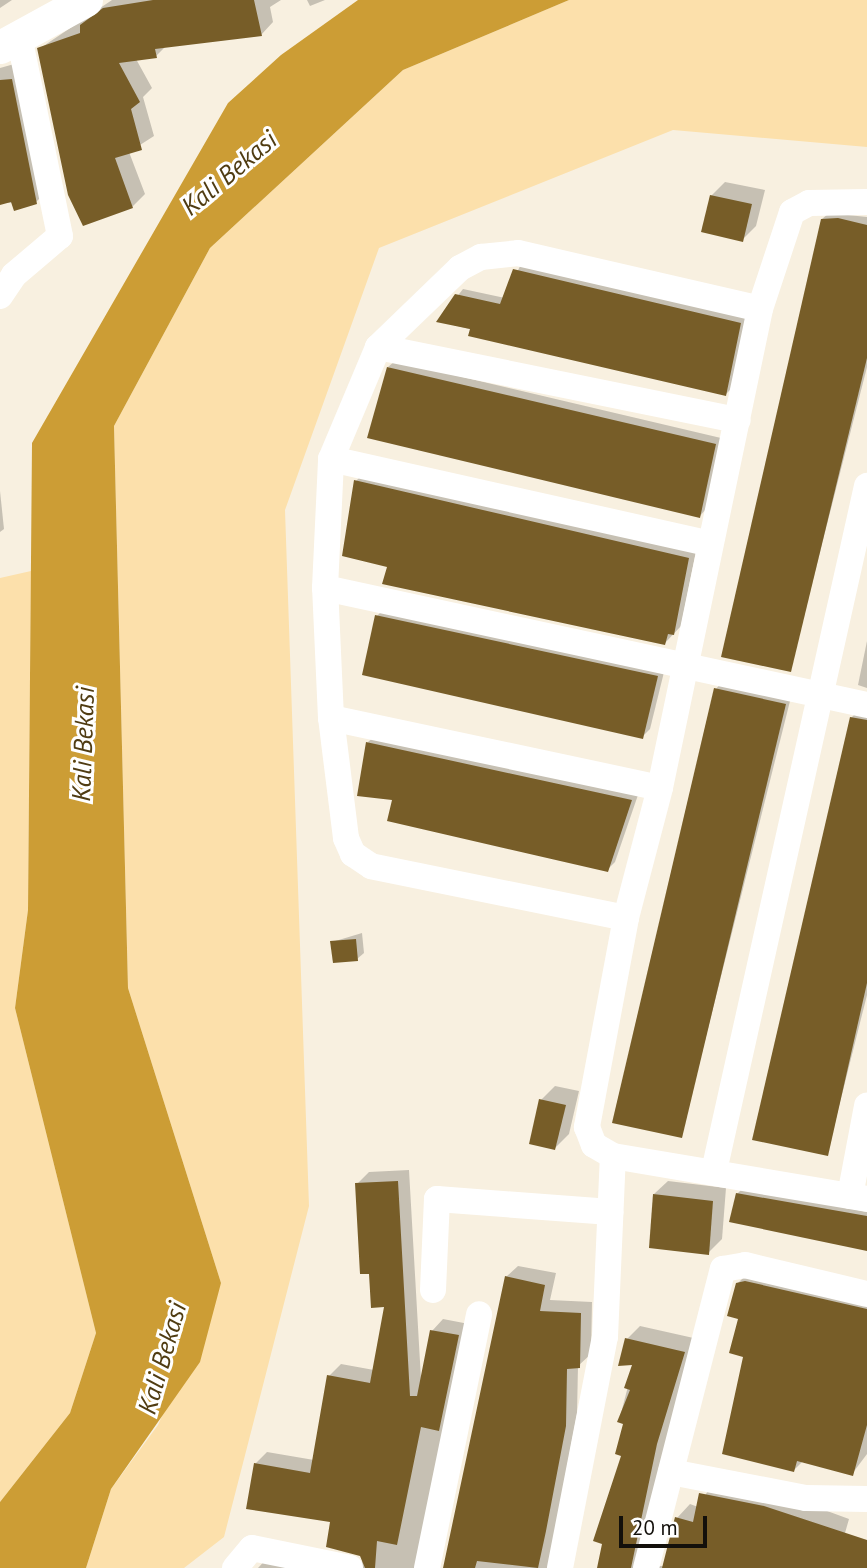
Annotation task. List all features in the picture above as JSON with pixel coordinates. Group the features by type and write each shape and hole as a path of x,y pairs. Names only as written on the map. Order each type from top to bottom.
{"street":[{"path":"0,296 13,275 60,236 9,42 86,0"},
{"path":"867,202 809,203 792,212 760,309 660,788 626,918 587,1116 594,1146 613,1156 858,1197 867,1106"},
{"path":"626,918 362,861 346,838 331,718 325,588 331,459 377,347 460,268 493,253 518,253 760,309"},
{"path":"377,347 738,419"},
{"path":"331,459 710,544"},
{"path":"715,1171 867,486"},
{"path":"325,588 867,705"},
{"path":"331,718 660,788"},
{"path":"559,1568 605,1337 613,1156"},
{"path":"433,1290 437,1199 611,1212"},
{"path":"646,1568 723,1269 745,1265 867,1294"},
{"path":"427,1568 479,1314"},
{"path":"671,1472 806,1498 867,1499"},
{"path":"235,1568 252,1548 350,1568"}],"shaded area":[{"path":"569,0 867,0 867,147 673,130 379,248 285,510 309,1206 224,1537 184,1568 86,1568 111,1489 158,1425 221,1283 128,988 114,426 210,248 403,70"},
{"path":"31,571 28,910 15,1008 96,1333 70,1413 0,1502 0,578"}],"water":[{"name":"Kali Bekasi","path":"358,0 569,0 403,70 210,248 114,426 128,988 221,1283 200,1362 111,1489 86,1568 0,1568 0,1502 70,1413 96,1333 15,1008 28,910 32,443 228,103 281,55"}],"building":[{"path":"153,0 254,0 262,36 155,49 157,58 119,63 140,102 131,109 142,150 115,158 133,208 83,226 68,195 37,48 80,33 80,25 103,8"},
{"path":"12,79 37,204 14,211 11,202 0,205 0,80"},
{"path":"710,195 752,204 743,242 701,232"},
{"path":"838,218 867,225 867,358 791,672 721,657 821,219"},
{"path":"513,269 741,323 726,396 468,336 470,329 436,322 455,294 500,304"},
{"path":"387,367 716,444 700,518 367,438"},
{"path":"354,480 689,558 674,635 668,634 665,645 382,584 387,567 342,556"},
{"path":"375,615 658,676 643,739 362,675"},
{"path":"714,688 786,704 682,1138 612,1123"},
{"path":"850,717 867,720 867,983 828,1156 752,1140"},
{"path":"366,742 632,800 608,872 387,821 392,800 357,796"},
{"path":"356,939 358,961 333,963 330,941"},
{"path":"539,1099 566,1105 555,1150 529,1144"},
{"path":"398,1181 410,1396 417,1396 430,1330 459,1335 439,1431 421,1427 397,1545 377,1541 375,1568 365,1568 360,1556 326,1547 330,1522 246,1509 254,1463 310,1473 327,1375 370,1383 384,1307 371,1308 369,1274 360,1274 355,1183"},
{"path":"736,1193 867,1216 867,1251 729,1222"},
{"path":"653,1194 713,1201 709,1255 649,1248"},
{"path":"505,1276 545,1285 540,1311 581,1313 580,1368 567,1369 566,1426 546,1531 538,1568 477,1561 475,1568 443,1568"},
{"path":"745,1281 867,1309 867,1425 853,1476 797,1461 794,1472 722,1454 743,1357 729,1353 738,1319 727,1316 736,1283"},
{"path":"625,1338 685,1352 657,1444 631,1568 597,1568 602,1544 593,1541 621,1456 615,1454 623,1424 617,1422 630,1390 624,1388 632,1365 618,1366"},
{"path":"699,1493 764,1506 867,1540 867,1568 662,1568 675,1517 693,1522"}]}
